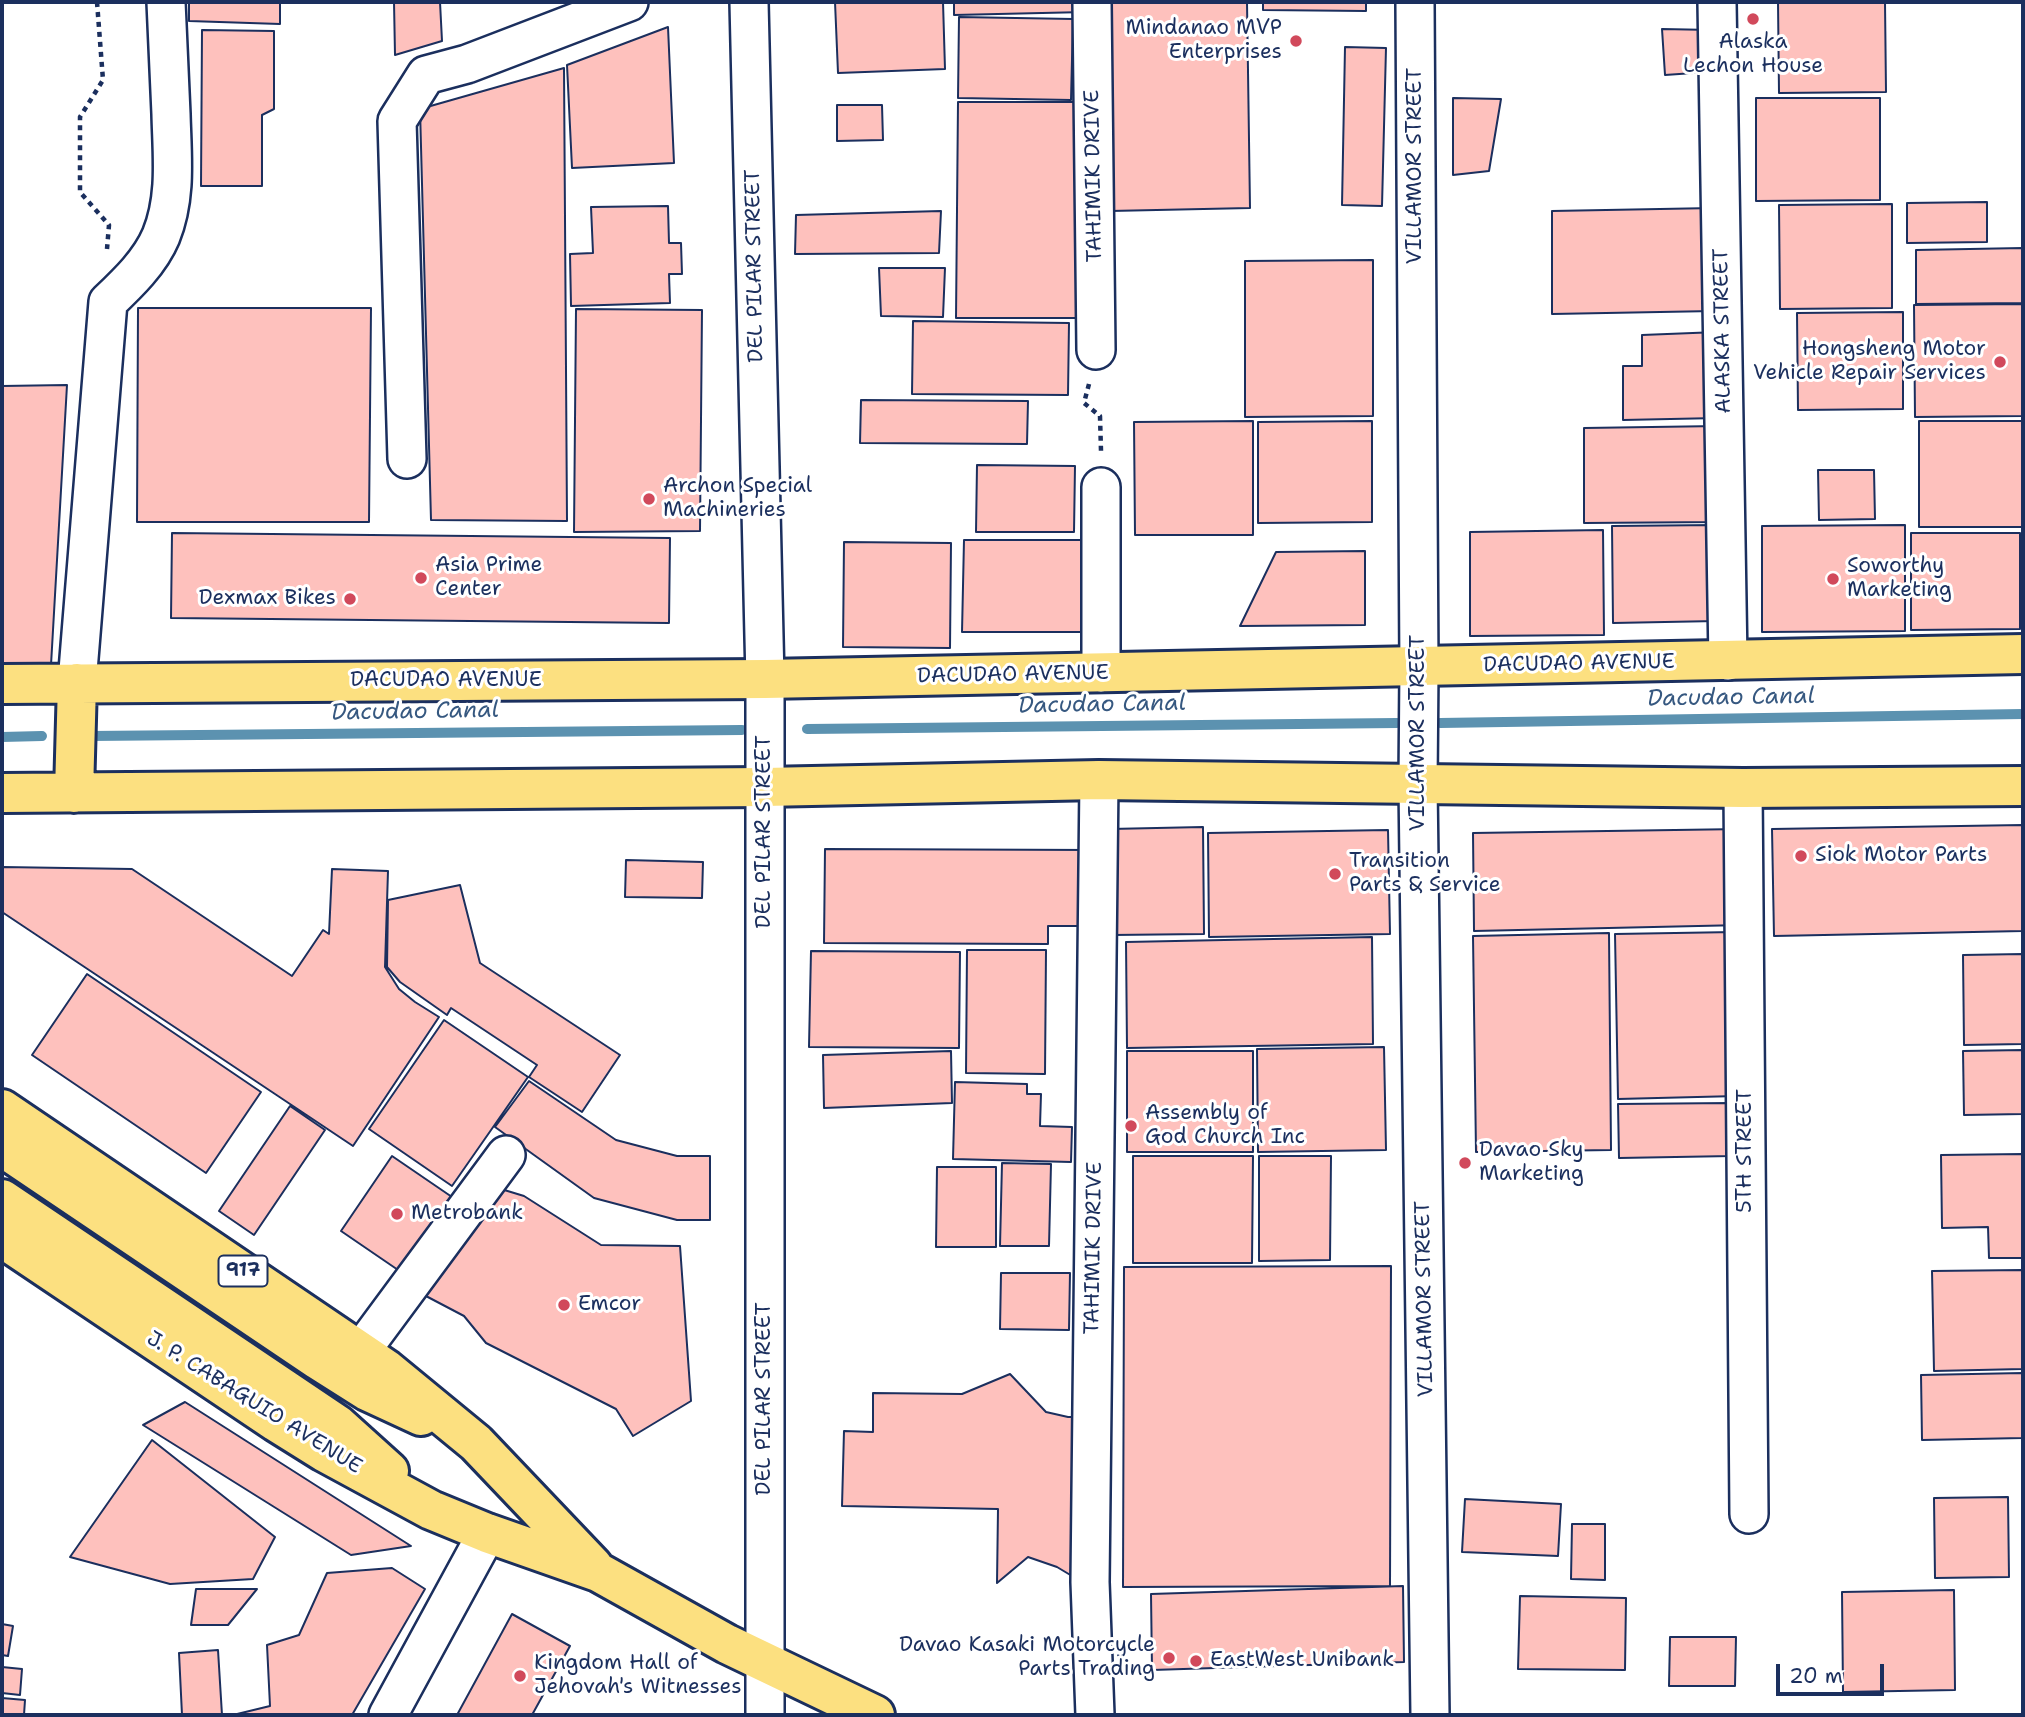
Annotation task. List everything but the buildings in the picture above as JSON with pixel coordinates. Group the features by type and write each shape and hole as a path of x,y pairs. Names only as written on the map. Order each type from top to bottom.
{"main road":[{"name":"DACUDAO AVENUE","path":"2,684 765,679 2023,654"},
{"path":"74,793 77,684"},
{"path":"2,793 764,788 1099,780 1744,788 2023,786"},
{"name":"J. P. CABAGUIO AVENUE","path":"2,1109 361,1351 476,1443 598,1572"},
{"path":"2,1147 367,1391 476,1443"},
{"path":"2,1199 338,1425 432,1510"},
{"name":"J. P. CABAGUIO AVENUE","path":"2,1238 324,1452 432,1510 487,1534 598,1572 765,1663 876,1715"}],"street":[{"path":"77,684 108,302 132,279 146,259 160,238 169,214 173,176 166,2"},
{"path":"407,459 397,121 426,75 467,64 629,2"},
{"name":"DEL PILAR STREET","path":"749,2 765,679 765,1715"},
{"name":"TAHIMIK DRIVE","path":"1092,2 1096,350"},
{"name":"VILLAMOR STREET","path":"1415,2 1418,784 1430,1715"},
{"name":"ALASKA STREET","path":"1717,2 1728,661"},
{"path":"1101,487 1101,673"},
{"name":"TAHIMIK DRIVE","path":"1095,1715 1090,1569 1099,780"},
{"name":"5TH STREET","path":"1744,788 1749,1514"},
{"path":"361,1351 506,1156"},
{"path":"388,1715 487,1534"}],"path":[{"path":"97,2 103,80 80,117 80,192 109,225 108,302"},
{"path":"1096,350 1084,403 1100,415 1101,487"}],"waterway":[{"name":"Dacudao Canal","path":"1440,723 2023,714"},
{"name":"Dacudao Canal","path":"807,729 1397,723"},
{"name":"Dacudao Canal","path":"90,736 742,730"},
{"name":"Dacudao Canal","path":"2,737 42,736"}],"place":[{"name":"Alaska Lechon House","path":"1753,19"},
{"name":"Mindanao MVP Enterprises","path":"1296,41"},
{"name":"Hongsheng Motor Vehicle Repair Services","path":"2000,362"},
{"name":"Archon Special Machineries","path":"649,499"},
{"name":"Asia Prime Center","path":"421,578"},
{"name":"Soworthy Marketing","path":"1833,579"},
{"name":"Dexmax Bikes","path":"350,599"},
{"name":"Siok Motor Parts","path":"1801,856"},
{"name":"Transition Parts & Service","path":"1335,874"},
{"name":"Assembly of God Church Inc","path":"1131,1126"},
{"name":"Davao Sky Marketing","path":"1465,1163"},
{"name":"Metrobank","path":"397,1214"},
{"name":"Emcor","path":"564,1305"},
{"name":"Davao Kasaki Motorcycle Parts Trading","path":"1169,1658"},
{"name":"EastWest Unibank","path":"1196,1661"},
{"name":"Kingdom Hall of Jehovah's Witnesses","path":"520,1676"}]}
